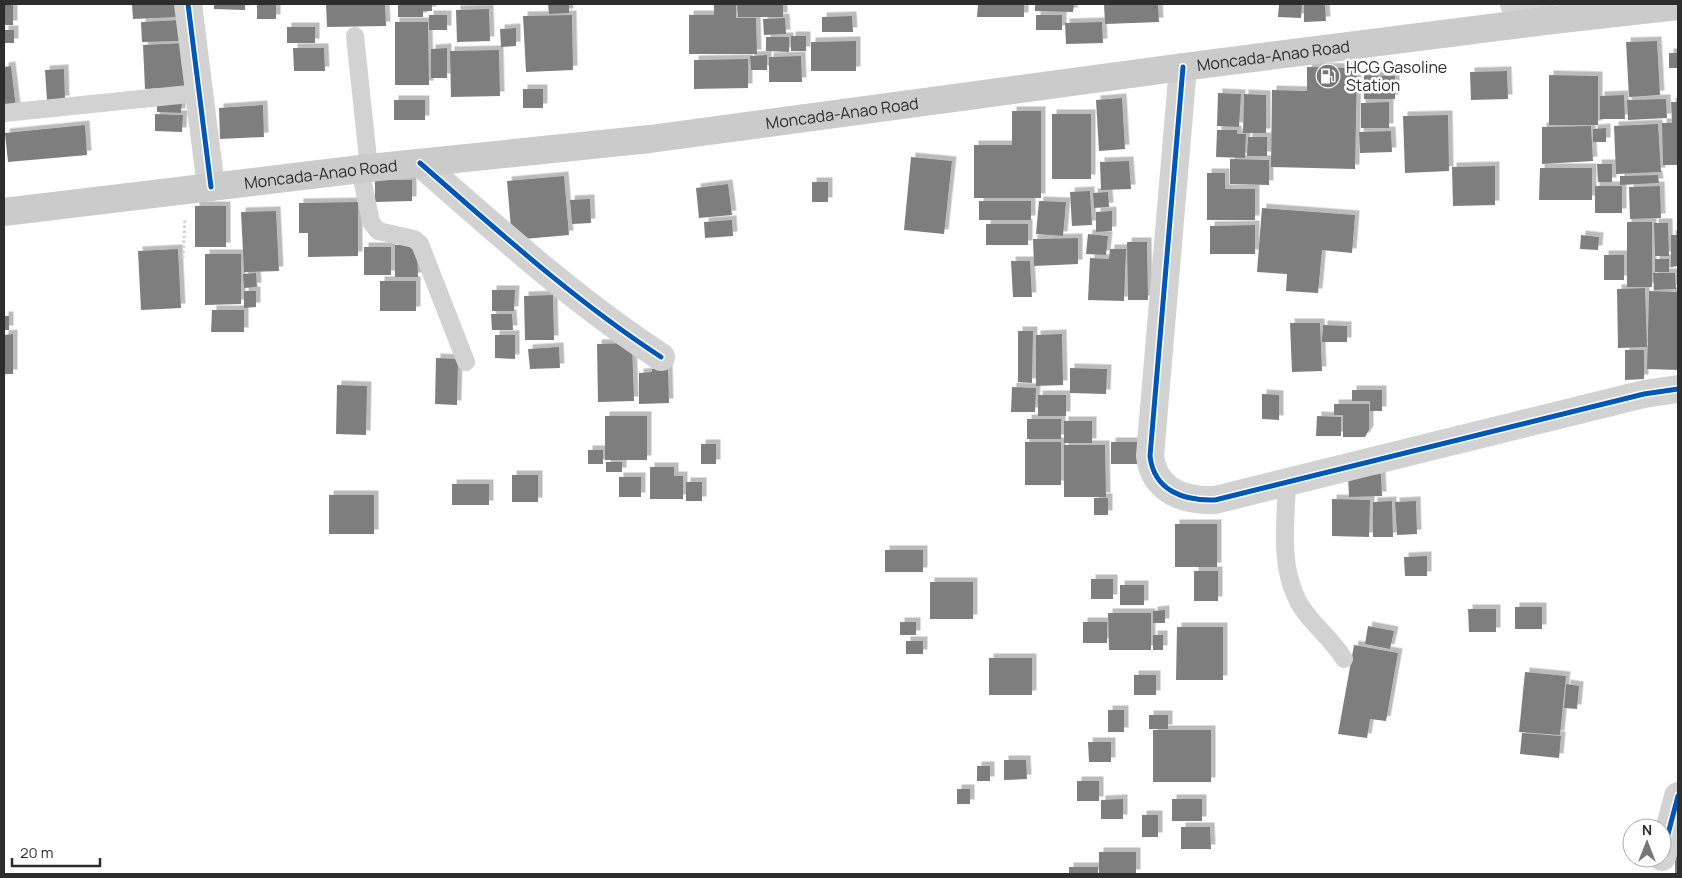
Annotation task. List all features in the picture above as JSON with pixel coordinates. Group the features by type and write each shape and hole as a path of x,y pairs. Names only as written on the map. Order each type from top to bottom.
{"main road":[{"name":"Moncada-Anao Road","path":"4,212 364,168 650,139 1183,67 1674,6"}],"street":[{"path":"188,4 199,93 199,189"},
{"path":"1514,4 1553,20"},
{"path":"1183,67 1151,446 1152,469 1157,481 1168,489 1199,501 1215,500 1644,394 1678,390"},
{"path":"420,163 518,250 635,340 661,357"},
{"path":"1672,819 1678,796"}],"lane":[{"path":"355,36 364,168 371,222 378,231 414,239 420,244 466,362"},
{"path":"4,113 199,93"},
{"path":"1287,482 1286,568 1297,600 1336,646 1344,659"}],"path":[{"path":"184,258 199,189"}],"building":[{"path":"4,4 13,4 13,25 4,25"},
{"path":"132,4 176,4 177,17 133,19"},
{"path":"214,4 245,4 245,10 214,9"},
{"path":"257,4 276,4 276,19 257,19"},
{"path":"326,4 385,4 386,26 327,27"},
{"path":"398,4 432,4 432,11 423,11 423,17 398,17"},
{"path":"548,4 569,4 569,13 549,14"},
{"path":"714,4 736,4 736,18 756,18 757,54 689,54 689,15 714,15"},
{"path":"737,4 783,4 783,17 738,17"},
{"path":"978,4 1024,4 1024,17 977,17"},
{"path":"1035,4 1074,4 1073,12 1035,11"},
{"path":"1104,4 1158,4 1159,22 1105,24"},
{"path":"1279,4 1302,4 1301,18 1278,17"},
{"path":"1304,4 1325,4 1326,21 1304,22"},
{"path":"489,9 490,41 457,42 456,10"},
{"path":"429,15 447,15 447,30 429,30"},
{"path":"572,15 573,70 526,72 523,16"},
{"path":"1036,15 1062,15 1062,30 1036,30"},
{"path":"852,16 853,32 822,32 822,17"},
{"path":"785,18 786,34 764,35 763,19"},
{"path":"180,20 181,41 142,42 141,22"},
{"path":"395,22 428,22 429,85 395,85"},
{"path":"1102,22 1103,43 1066,44 1065,23"},
{"path":"287,27 315,27 315,43 287,43"},
{"path":"516,28 516,46 501,47 500,29"},
{"path":"4,30 14,30 14,43 4,43"},
{"path":"791,36 806,36 806,51 791,51"},
{"path":"766,37 789,37 789,52 766,51"},
{"path":"856,41 856,71 811,71 811,42"},
{"path":"1657,41 1660,95 1629,97 1626,42"},
{"path":"185,43 187,87 145,89 143,45"},
{"path":"293,48 324,48 325,71 294,71"},
{"path":"447,48 447,78 431,78 431,49"},
{"path":"499,50 500,96 451,97 450,51"},
{"path":"1669,53 1678,53 1678,68 1669,68"},
{"path":"767,55 767,70 751,70 750,56"},
{"path":"801,56 802,82 769,82 769,57"},
{"path":"748,59 748,88 694,89 694,60"},
{"path":"11,66 16,108 4,109 4,67"},
{"path":"1307,67 1357,68 1355,169 1271,167 1272,90 1307,91"},
{"path":"64,69 65,100 47,101 45,70"},
{"path":"1507,71 1508,99 1471,100 1470,72"},
{"path":"1364,75 1395,76 1395,99 1364,99"},
{"path":"1549,75 1598,76 1598,125 1549,125"},
{"path":"523,89 543,89 543,108 523,108"},
{"path":"1218,93 1241,94 1239,127 1217,126"},
{"path":"1244,94 1266,95 1266,133 1243,133"},
{"path":"1624,95 1625,119 1600,119 1600,96"},
{"path":"1122,98 1125,149 1099,151 1096,100"},
{"path":"1666,99 1667,118 1628,120 1627,100"},
{"path":"394,100 425,100 425,120 394,120"},
{"path":"157,101 182,101 181,113 157,112"},
{"path":"1389,102 1389,128 1361,128 1361,103"},
{"path":"1671,102 1678,102 1678,165 1663,165 1662,123 1672,123"},
{"path":"263,105 264,137 220,139 219,108"},
{"path":"1012,111 1041,111 1041,198 974,198 974,145 1012,145"},
{"path":"155,114 183,115 182,132 155,131"},
{"path":"1052,114 1091,114 1091,179 1052,179"},
{"path":"1448,115 1449,171 1405,173 1403,116"},
{"path":"1658,124 1661,172 1616,174 1614,126"},
{"path":"85,125 87,155 8,162 5,133"},
{"path":"1591,126 1593,161 1542,164 1542,127"},
{"path":"1606,128 1606,142 1593,142 1593,129"},
{"path":"1217,130 1237,130 1237,134 1246,134 1245,158 1216,157"},
{"path":"1391,131 1392,152 1360,153 1359,132"},
{"path":"1248,137 1267,137 1267,156 1247,156"},
{"path":"911,157 952,161 944,234 904,230"},
{"path":"1230,159 1269,160 1269,185 1230,184"},
{"path":"1129,161 1131,189 1101,190 1100,162"},
{"path":"1597,164 1612,164 1612,182 1598,182"},
{"path":"1495,166 1495,205 1453,206 1452,167"},
{"path":"1540,168 1592,168 1592,200 1539,200"},
{"path":"1207,173 1225,173 1225,189 1255,189 1255,220 1207,220"},
{"path":"1658,175 1659,183 1620,185 1620,176"},
{"path":"564,176 569,235 512,240 507,181"},
{"path":"375,180 412,180 412,201 375,202"},
{"path":"812,182 828,182 828,202 812,202"},
{"path":"728,184 732,215 699,218 696,188"},
{"path":"1595,186 1622,186 1622,213 1595,213"},
{"path":"1660,186 1661,218 1630,219 1629,187"},
{"path":"1090,191 1092,225 1072,226 1070,192"},
{"path":"1108,192 1109,207 1094,208 1093,193"},
{"path":"590,199 591,223 572,224 570,200"},
{"path":"979,201 1031,201 1031,220 979,220"},
{"path":"1039,201 1066,202 1063,236 1036,234"},
{"path":"358,202 358,256 308,257 308,233 299,233 299,203"},
{"path":"195,206 226,206 226,247 195,247"},
{"path":"1262,208 1355,215 1352,253 1322,250 1318,293 1286,291 1287,274 1257,272"},
{"path":"276,211 279,271 244,272 241,212"},
{"path":"1112,211 1112,231 1096,232 1096,212"},
{"path":"732,220 733,236 705,238 704,222"},
{"path":"1627,222 1652,222 1652,287 1627,287"},
{"path":"1654,223 1668,223 1669,256 1655,256"},
{"path":"986,224 1028,224 1028,245 986,245"},
{"path":"1255,225 1255,254 1210,254 1210,226"},
{"path":"1088,234 1108,236 1106,255 1086,254"},
{"path":"1581,235 1599,237 1598,250 1580,249"},
{"path":"1671,235 1678,235 1678,266 1671,267"},
{"path":"1078,238 1078,264 1034,266 1033,239"},
{"path":"1127,242 1147,242 1148,300 1128,300"},
{"path":"417,244 418,277 395,277 395,245"},
{"path":"364,247 391,247 391,275 364,275"},
{"path":"178,249 181,308 141,310 138,251"},
{"path":"1110,249 1126,249 1124,301 1088,300 1090,258 1109,259"},
{"path":"205,254 241,254 241,304 205,305"},
{"path":"1604,255 1624,255 1624,280 1604,280"},
{"path":"1655,259 1669,259 1669,272 1655,272"},
{"path":"1011,261 1030,261 1032,297 1013,297"},
{"path":"256,273 257,287 244,288 243,274"},
{"path":"1653,273 1675,273 1676,289 1654,290"},
{"path":"380,281 416,281 416,311 380,311"},
{"path":"1645,288 1647,347 1618,348 1617,289"},
{"path":"492,290 515,290 514,311 492,311"},
{"path":"244,291 256,291 256,307 244,308"},
{"path":"1649,291 1678,292 1678,370 1647,369"},
{"path":"553,295 554,340 525,340 524,296"},
{"path":"212,310 244,310 244,332 211,332"},
{"path":"491,314 512,314 513,330 492,330"},
{"path":"4,316 9,316 9,330 4,330"},
{"path":"1290,323 1320,323 1322,371 1292,372"},
{"path":"1323,325 1347,326 1347,342 1322,342"},
{"path":"1018,331 1033,331 1032,383 1018,382"},
{"path":"13,334 13,374 4,374 4,335"},
{"path":"1062,334 1063,385 1036,386 1036,335"},
{"path":"495,335 515,335 515,359 495,358"},
{"path":"632,343 634,401 598,402 597,344"},
{"path":"559,347 560,368 530,369 528,349"},
{"path":"1625,350 1644,350 1644,379 1625,380"},
{"path":"436,358 458,359 457,405 435,404"},
{"path":"668,368 669,403 639,404 639,373 652,372 652,369"},
{"path":"1070,368 1107,369 1106,394 1070,393"},
{"path":"337,385 367,386 366,435 336,434"},
{"path":"1012,387 1036,388 1035,412 1011,412"},
{"path":"1352,390 1382,390 1382,411 1370,411 1370,401 1352,401"},
{"path":"1262,394 1279,395 1279,420 1262,419"},
{"path":"1038,395 1066,395 1066,416 1038,416"},
{"path":"1334,404 1369,404 1369,430 1365,437 1343,437 1343,415 1334,415"},
{"path":"605,416 647,416 647,460 605,460"},
{"path":"1317,416 1341,417 1341,436 1316,436"},
{"path":"1027,419 1061,419 1061,439 1027,439"},
{"path":"1064,421 1092,421 1092,443 1064,443"},
{"path":"1025,442 1061,442 1061,485 1025,485"},
{"path":"1111,442 1138,442 1138,464 1111,464"},
{"path":"701,444 716,444 716,464 701,464"},
{"path":"1064,445 1105,445 1106,497 1064,497"},
{"path":"588,450 603,450 603,464 588,464"},
{"path":"606,462 622,462 622,472 606,472"},
{"path":"650,467 674,467 674,476 683,476 683,499 650,499"},
{"path":"1381,474 1382,496 1349,497 1348,475"},
{"path":"512,475 538,475 538,502 512,502"},
{"path":"619,477 641,477 641,497 619,497"},
{"path":"686,482 702,482 702,501 686,501"},
{"path":"452,484 489,484 489,505 452,505"},
{"path":"329,495 374,495 374,534 329,534"},
{"path":"1094,498 1108,498 1108,515 1094,515"},
{"path":"1332,499 1370,500 1369,537 1332,536"},
{"path":"1392,501 1393,537 1373,537 1373,502"},
{"path":"1416,501 1417,534 1397,535 1395,502"},
{"path":"1175,524 1217,524 1217,567 1175,567"},
{"path":"885,550 923,550 923,572 885,572"},
{"path":"1427,556 1427,576 1405,576 1404,557"},
{"path":"1194,571 1218,571 1218,601 1194,601"},
{"path":"1091,579 1113,579 1113,599 1091,599"},
{"path":"930,582 973,582 973,619 930,619"},
{"path":"1120,585 1144,585 1144,605 1120,605"},
{"path":"1515,607 1542,607 1542,629 1515,629"},
{"path":"1468,609 1496,609 1496,632 1469,632"},
{"path":"1165,610 1165,623 1153,623 1153,611"},
{"path":"1108,613 1151,613 1151,650 1109,650"},
{"path":"900,622 916,622 916,635 900,635"},
{"path":"1083,622 1107,622 1107,643 1083,643"},
{"path":"1368,626 1394,631 1390,649 1365,644"},
{"path":"1177,627 1223,627 1223,680 1176,680"},
{"path":"1153,635 1163,635 1163,650 1153,650"},
{"path":"906,641 923,641 923,654 906,654"},
{"path":"1354,645 1398,653 1386,721 1370,719 1367,738 1338,734"},
{"path":"989,658 1032,658 1032,695 989,695"},
{"path":"1525,672 1566,676 1560,735 1519,732"},
{"path":"1134,675 1156,675 1156,695 1134,695"},
{"path":"1566,684 1579,686 1577,709 1564,708"},
{"path":"1108,710 1124,710 1124,732 1108,732"},
{"path":"1149,715 1168,715 1168,729 1149,729"},
{"path":"1153,730 1211,730 1211,782 1153,782"},
{"path":"1522,733 1561,736 1559,758 1520,754"},
{"path":"1088,742 1111,742 1111,762 1089,762"},
{"path":"1004,760 1026,760 1027,779 1004,780"},
{"path":"977,766 990,766 990,781 977,781"},
{"path":"1077,781 1099,781 1099,801 1077,801"},
{"path":"957,789 970,789 970,804 957,804"},
{"path":"1123,799 1123,819 1101,819 1101,800"},
{"path":"1172,799 1202,799 1202,821 1172,821"},
{"path":"1142,815 1158,815 1158,837 1142,837"},
{"path":"1181,827 1210,827 1211,849 1181,849"},
{"path":"1099,852 1136,852 1136,874 1099,874"},
{"path":"1675,854 1678,854 1678,874 1675,874"},
{"path":"1069,867 1098,867 1098,874 1069,874"}],"cycle path":[{"path":"188,4 211,187"},
{"path":"1183,67 1150,456 1157,478 1172,492 1192,498 1215,500 1644,394 1678,389"},
{"path":"420,163 508,240 568,289 598,313 661,357"},
{"path":"1672,819 1678,796"}],"place":[{"name":"HCG Gasoline Station","path":"1328,76"}]}
